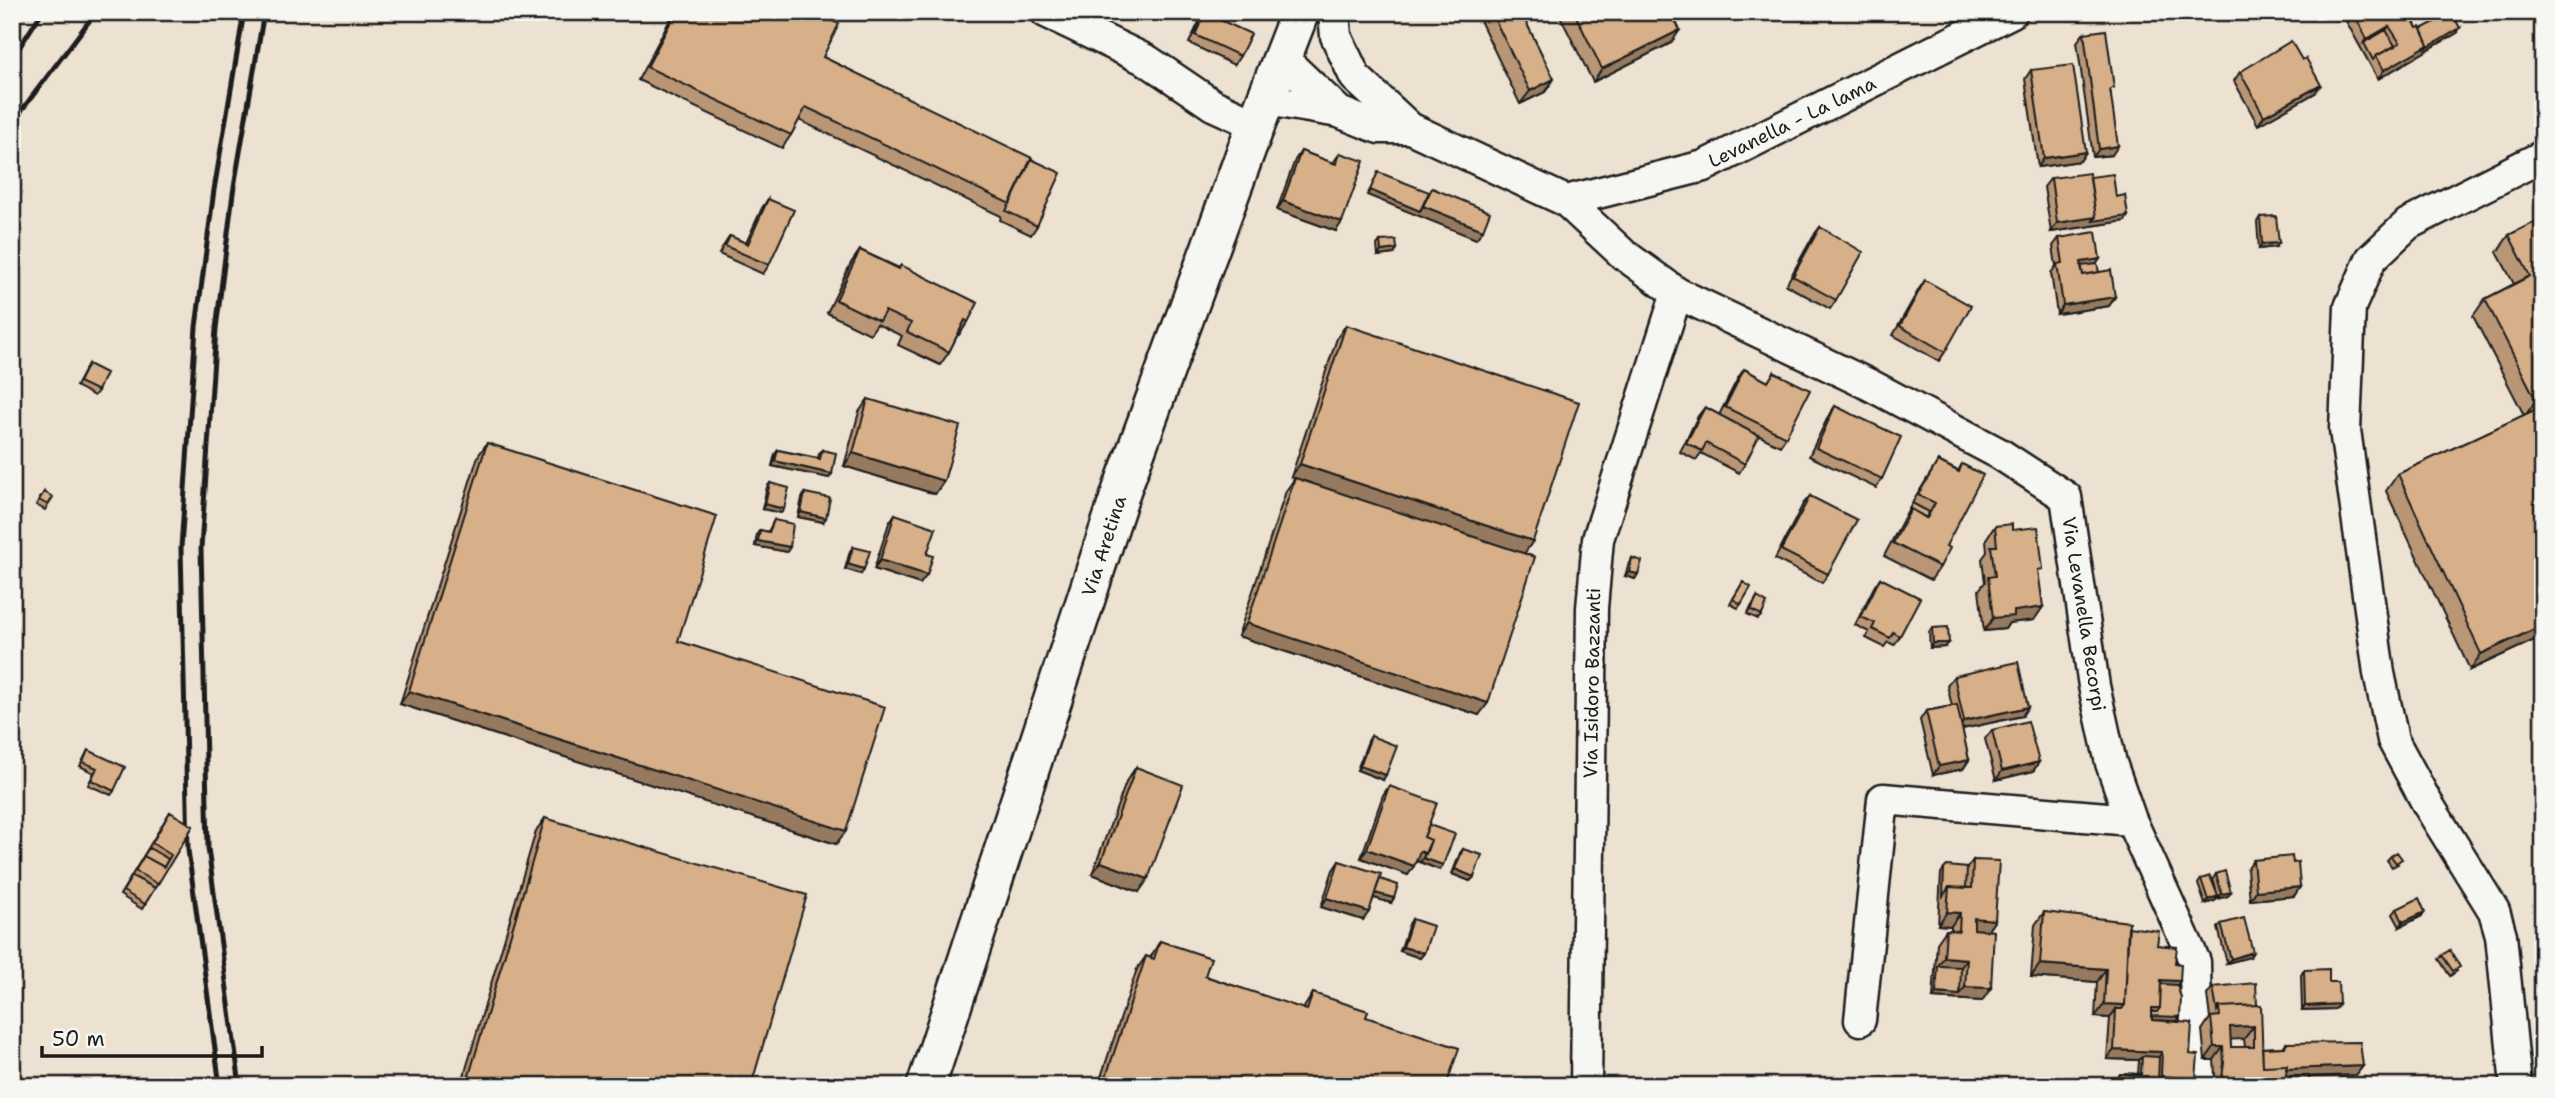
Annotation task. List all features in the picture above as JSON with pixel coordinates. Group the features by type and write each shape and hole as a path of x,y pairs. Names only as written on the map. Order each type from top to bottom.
{"street":[{"path":"1046,12 1148,61 1213,105 1262,113 1339,112"},
{"name":"Via Aretina","path":"926,1086 1122,489 1300,12"},
{"path":"1334,12 1336,36 1355,77 1410,128 1566,201"},
{"name":"Levanella - La lama","path":"1566,201 1704,166 2012,12"},
{"path":"1281,57 1355,77"},
{"path":"1281,57 1339,112 1379,128 1410,128"},
{"path":"2516,1086 2501,935 2494,911 2427,803 2393,740 2379,673 2345,430 2350,307 2371,259 2409,224 2543,156"},
{"name":"Via Levanella Becorpi","path":"1566,201 1623,254 1677,293 1884,392 2000,454 2066,497 2094,686 2111,763 2130,820 2195,962 2196,1024 2203,1086"},
{"name":"Via Isidoro Bazzanti","path":"1586,1086 1592,608 1598,540 1677,293"},
{"path":"1860,1020 1882,799 2130,820"}],"building":[{"path":"676,12 814,12 839,24 823,57 1032,158 1010,204 806,107 791,135 647,67"},
{"path":"1491,12 1521,12 1554,79 1530,91"},
{"path":"1574,12 1671,12 1680,30 1602,69"},
{"path":"2353,12 2409,12 2428,45 2384,70 2376,56 2400,43 2389,26 2367,39"},
{"path":"1205,13 1251,34 1240,56 1195,35"},
{"path":"2452,13 2460,28 2425,49 2428,45 2421,29"},
{"path":"2106,30 2118,146 2099,149 2084,33"},
{"path":"2386,30 2395,46 2373,60 2364,43"},
{"path":"2291,41 2302,60 2306,58 2321,85 2264,116 2240,72"},
{"path":"2073,65 2086,152 2044,158 2031,70"},
{"path":"1301,151 1336,164 1340,153 1364,161 1342,222 1283,201"},
{"path":"1031,159 1061,173 1037,226 1006,211"},
{"path":"1378,172 1429,192 1420,211 1370,190"},
{"path":"2089,173 2096,217 2057,223 2051,178"},
{"path":"2113,174 2116,197 2125,195 2128,216 2093,221 2096,217 2090,177"},
{"path":"1432,188 1490,212 1483,230 1423,206"},
{"path":"768,199 794,210 769,265 725,246 730,236 748,244"},
{"path":"2276,216 2279,243 2262,244 2260,217"},
{"path":"2543,218 2543,397 2536,400 2485,299 2530,276 2509,235"},
{"path":"1820,227 1863,252 1836,300 1793,276"},
{"path":"2096,232 2100,259 2081,262 2083,275 2111,270 2115,297 2063,305 2057,264 2063,263 2059,238"},
{"path":"1396,240 1397,249 1381,251 1380,241"},
{"path":"860,250 899,269 901,265 978,303 968,322 965,320 949,352 907,332 911,323 885,311 879,321 836,300"},
{"path":"2097,264 2099,272 2083,275 2081,266"},
{"path":"1925,280 1971,306 1945,352 1900,326"},
{"path":"1346,325 1579,402 1533,541 1300,464"},
{"path":"88,364 106,373 98,391 79,382"},
{"path":"1744,369 1768,382 1774,372 1810,390 1786,437 1725,407"},
{"path":"868,399 960,426 944,481 853,453"},
{"path":"1835,406 1901,437 1882,479 1816,448"},
{"path":"2543,406 2543,625 2481,654 2398,474"},
{"path":"1705,407 1759,436 1745,464 1706,443 1702,451 1686,443"},
{"path":"487,443 717,516 678,641 885,707 846,831 409,691"},
{"path":"778,450 820,459 822,450 836,453 832,474 775,461"},
{"path":"1938,461 1959,472 1962,464 1983,475 1946,546 1950,548 1940,567 1893,543 1911,509 1927,518 1935,503 1918,495"},
{"path":"1295,478 1535,557 1488,703 1247,623"},
{"path":"770,483 789,488 784,509 765,504"},
{"path":"44,492 53,497 48,505 39,500"},
{"path":"805,493 830,498 826,518 801,512"},
{"path":"1810,496 1857,520 1828,574 1781,550"},
{"path":"1912,503 1929,512 1926,518 1911,509 1905,517"},
{"path":"895,514 936,528 927,554 933,556 927,575 880,560"},
{"path":"774,520 793,524 790,547 758,541 760,530 769,532"},
{"path":"2012,524 2012,530 2038,527 2043,569 2038,570 2043,607 2014,611 2014,616 1993,618 1988,577 1995,576 1991,546 1997,546 1995,526"},
{"path":"853,547 870,551 864,569 848,564"},
{"path":"1632,558 1642,561 1638,574 1629,572"},
{"path":"1880,578 1920,598 1900,636 1893,632 1890,638 1872,629 1875,623 1861,617"},
{"path":"1743,582 1751,587 1741,604 1733,599"},
{"path":"1757,597 1767,603 1762,615 1751,610"},
{"path":"1948,627 1949,643 1933,643 1932,628"},
{"path":"2018,662 2028,707 1964,721 1954,676"},
{"path":"1957,705 1969,760 1939,766 1926,711"},
{"path":"2028,721 2039,762 2002,771 1992,730"},
{"path":"1371,736 1397,746 1386,775 1360,766"},
{"path":"88,750 125,767 114,791 91,780 97,768 83,762"},
{"path":"1136,767 1183,785 1148,879 1101,862"},
{"path":"1389,786 1437,803 1424,837 1431,840 1426,854 1420,851 1414,866 1367,849"},
{"path":"170,812 193,826 158,884 135,871 144,856 164,867 171,855 152,843"},
{"path":"545,818 807,895 751,1086 466,1086"},
{"path":"1429,825 1455,834 1443,865 1423,858 1431,840 1424,837"},
{"path":"149,848 168,859 164,867 144,856 141,860"},
{"path":"1463,849 1482,855 1474,877 1455,869"},
{"path":"2397,852 2402,859 2396,863 2391,856"},
{"path":"2292,856 2293,863 2298,862 2300,887 2256,891 2253,860"},
{"path":"1973,860 1999,861 1995,920 1974,918 1974,929 1994,931 1991,988 1965,987 1967,959 1944,957 1946,930 1959,931 1960,913 1947,912 1949,887 1972,888"},
{"path":"1339,861 1381,874 1369,912 1327,898"},
{"path":"1947,866 1967,868 1966,888 1949,887 1943,896 1944,869"},
{"path":"2225,871 2231,892 2222,894 2216,874"},
{"path":"132,876 155,888 145,904 123,891"},
{"path":"2210,876 2218,896 2208,900 2201,879"},
{"path":"1380,879 1398,885 1394,898 1375,893"},
{"path":"2419,898 2425,912 2403,922 2397,909"},
{"path":"2044,912 2129,922 2125,1005 2104,1004 2106,969 2040,964"},
{"path":"2244,918 2253,952 2231,959 2221,924"},
{"path":"1412,919 1433,926 1424,953 1403,947"},
{"path":"2128,927 2159,931 2157,945 2177,947 2175,963 2181,964 2180,981 2161,980 2160,1008 2152,1008 2152,1020 2192,1023 2190,1054 2198,1055 2196,1079 2161,1076 2162,1052 2114,1050 2116,1009 2122,1009 2125,1005"},
{"path":"1160,941 1211,958 1205,976 1307,1010 1313,993 1368,1011 1366,1017 1459,1048 1446,1086 1103,1086 1146,956 1154,959"},
{"path":"2450,950 2460,967 2453,971 2442,955"},
{"path":"1938,966 1961,967 1960,995 1936,993"},
{"path":"2329,969 2329,982 2338,982 2339,1004 2305,1006 2304,970"},
{"path":"2256,983 2257,1005 2219,1007 2217,1011 2213,987"},
{"path":"2161,984 2177,985 2181,998 2180,1017 2152,1016 2152,1012 2157,1012 2160,1008"},
{"path":"2261,1005 2263,1066 2287,1065 2285,1086 2221,1086 2223,1047 2214,1047 2211,1017 2220,1016 2219,1007","holes":["2254,1026 2254,1047 2231,1047 2230,1027"]},
{"path":"2360,1042 2363,1066 2286,1069 2287,1065 2263,1066 2262,1048 2285,1047 2286,1043"},
{"path":"2142,1056 2159,1057 2158,1081 2146,1080 2147,1076 2125,1074 2141,1074"},
{"path":"2120,1074 2147,1076 2146,1086 2119,1086"},
{"path":"2290,1076 2309,1076 2310,1086 2290,1086"}],"railway":[{"path":"12,59 42,12"},
{"path":"12,123 96,12"},
{"path":"220,1086 188,850 181,548 196,327 214,190 244,12"},
{"path":"240,1086 208,848 201,548 216,329 233,193 264,12"}]}
